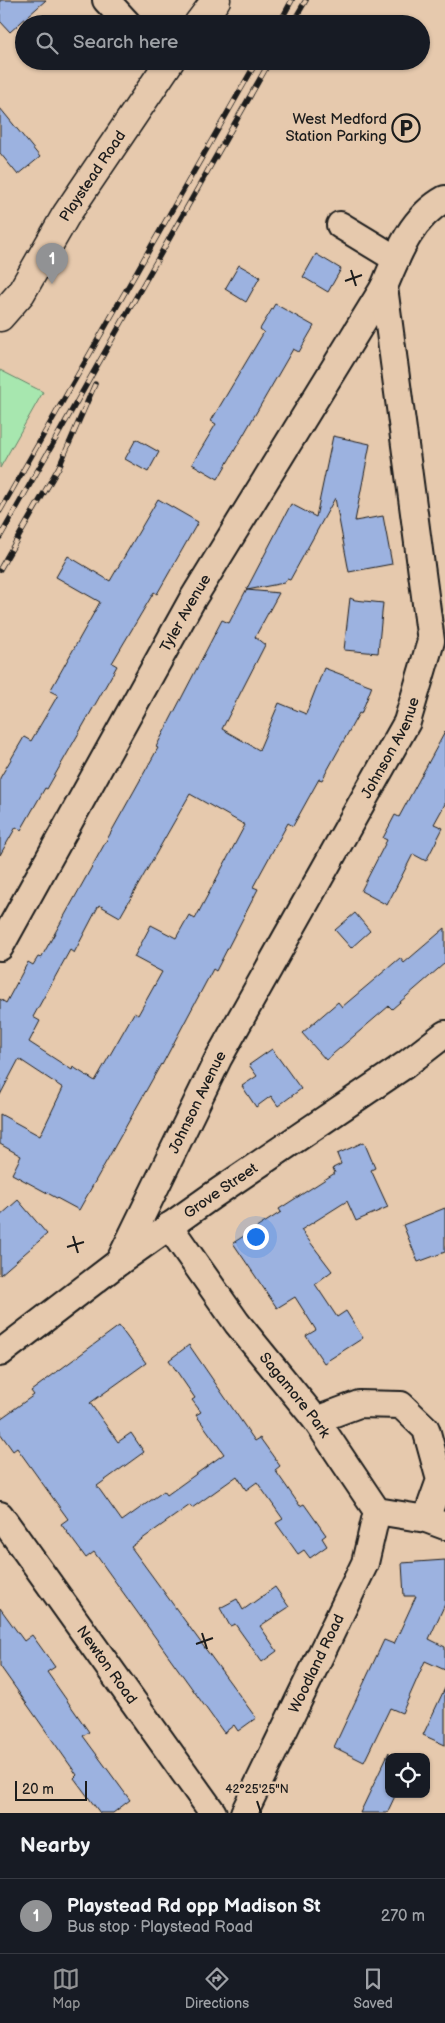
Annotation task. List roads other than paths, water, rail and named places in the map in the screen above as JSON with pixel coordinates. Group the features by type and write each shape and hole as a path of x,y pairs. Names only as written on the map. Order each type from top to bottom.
{"main road":[{"path":"205,15 216,0"},
{"name":"Playstead Road","path":"0,317 21,293 66,215 162,70"}],"street":[{"path":"106,0 120,15"},
{"path":"384,287 396,259 418,218 431,206 445,199"},
{"path":"340,225 396,259"},
{"name":"Tyler Avenue","path":"0,947 192,600 384,287"},
{"name":"Johnson Avenue","path":"119,1262 218,1059 407,722 431,641 384,287"},
{"name":"Grove Street","path":"5,1339 405,1065 445,1034"},
{"name":"Sagamore Park","path":"169,1226 237,1323 316,1420 377,1511"},
{"path":"316,1420 359,1404 401,1405 426,1429 440,1480 435,1522 377,1511"},
{"name":"Woodland Road","path":"244,1813 365,1563 377,1511"},
{"name":"Newton Road","path":"0,1515 213,1813"}],"railway":[{"path":"284,15 292,0"},
{"path":"297,15 306,0"},
{"path":"0,511 252,70"},
{"path":"0,537 265,70"},
{"path":"0,569 59,467 95,384"}],"place":[{"name":"West Medford Station Parking","path":"406,128"},
{"name":"Playstead Rd opp Madison St","path":"52,284"}]}
